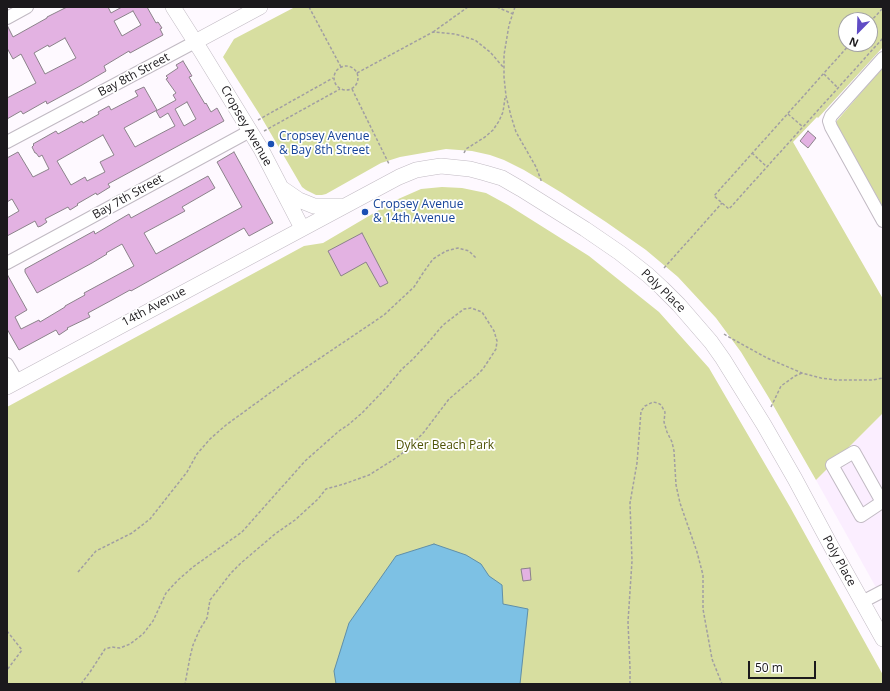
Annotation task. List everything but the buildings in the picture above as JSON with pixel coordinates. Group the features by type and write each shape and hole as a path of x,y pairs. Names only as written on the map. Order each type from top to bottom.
{"main road":[{"name":"Cropsey Avenue","path":"173,7 195,42 256,128 261,149 302,228"},
{"name":"Bay 8th Street","path":"195,42 260,7"},
{"name":"Poly Place","path":"302,228 399,177 416,170 441,166 486,172 502,178 585,228 648,275 679,305 711,342 749,400 795,479 883,639"},
{"path":"281,187 299,200 314,206 345,206"},
{"name":"14th Avenue","path":"12,384 302,228"}],"street":[{"path":"7,18 27,7"},
{"name":"Bay 8th Street","path":"7,142 195,42"},
{"path":"883,58 831,116 829,121 883,221"},
{"name":"Bay 7th Street","path":"7,263 256,128"},
{"path":"7,364 12,384"},
{"path":"854,452 882,502 861,516 832,465 854,452"},
{"path":"862,602 883,590"}],"path":[{"path":"309,7 341,67"},
{"path":"357,73 433,32 468,7"},
{"path":"497,7 513,14"},
{"path":"515,7 509,25 504,55 506,96 516,132 536,167 541,183"},
{"path":"433,32 455,34 475,40 490,52 504,68"},
{"path":"843,52 714,196 729,209 870,52"},
{"path":"256,128 340,90 348,91 352,89 357,84 358,76 357,73 349,66 341,67 335,72 333,78 334,84 340,90"},
{"path":"823,74 838,88"},
{"path":"256,128 333,78"},
{"path":"352,89 390,164"},
{"path":"464,153 466,149 493,130 503,112 506,96"},
{"path":"788,114 803,127"},
{"path":"752,153 767,167"},
{"path":"664,268 722,203"},
{"path":"78,572 96,551 132,533 150,519 187,472 197,454 210,439 226,425 292,377 384,315 414,287 433,259 446,251 458,248 469,251 476,258"},
{"path":"81,684 105,649 112,647 120,648 130,644 143,634 152,621 166,593 178,580 193,567 242,532 305,461 362,413 443,325 464,309 471,308 482,312 494,331 497,341 496,349 483,369 448,400 424,432 408,449 369,475 344,484 326,488 318,499 295,520 275,534 241,563 210,600 207,618 193,645 184,684"},
{"path":"724,334 767,358 802,373 836,380 874,380 883,378"},
{"path":"772,407 781,386 794,376 802,373"},
{"path":"630,684 628,622 632,561 630,503 636,463 640,411 645,406 653,402 661,405 664,412 664,422 672,442 676,485 680,503 697,552 703,575 703,609 712,659 722,684"},
{"path":"7,631 22,650 7,670"}],"shaded area":[{"path":"883,413 883,600 816,480"}],"green space":[{"path":"295,7 883,7 883,47 818,118 817,117 793,142 883,299 883,413 816,480 741,352 716,318 678,277 646,250 562,193 524,170 504,160 472,151 446,149 400,157 381,163 326,194 316,195 302,187 260,115 223,57 234,39"},
{"path":"883,67 883,207 835,123"},
{"name":"Dyker Beach Park","path":"442,187 462,188 486,193 508,205 589,256 659,312 709,368 790,507 883,675 883,684 7,684 7,407 304,246 323,243 396,200 421,189"}],"water":[{"path":"434,544 466,555 481,564 489,576 502,585 503,604 528,609 520,684 336,684 334,671 349,623 396,556"}],"place":[{"name":"Cropsey Avenue & Bay 8th Street","path":"271,144"},
{"name":"Cropsey Avenue & 14th Avenue","path":"365,212"}]}
